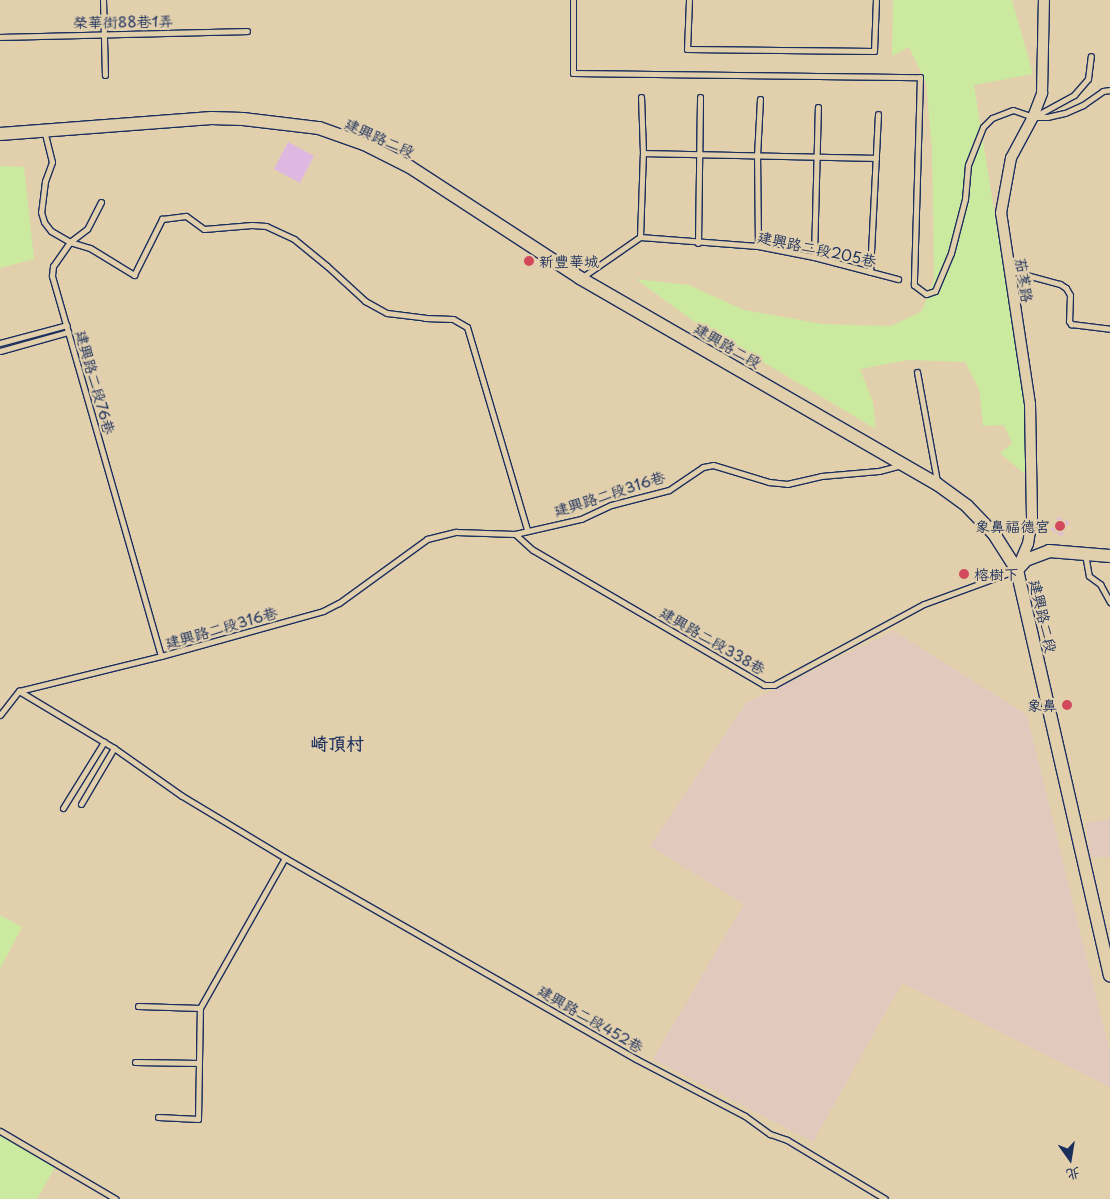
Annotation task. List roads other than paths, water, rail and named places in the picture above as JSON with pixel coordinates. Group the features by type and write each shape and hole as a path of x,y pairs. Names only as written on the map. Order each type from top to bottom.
{"street":[{"name":"茄苳路","path":"1017,570 1028,544 1032,518 1030,404 1008,270 1001,212 1011,158 1033,117 1042,93 1044,0"},
{"name":"建興路二段","path":"0,134 211,118 272,121 319,128 364,144 410,167 580,278 901,465 937,484 967,506 994,534 1017,570 1110,975"},
{"path":"1017,570 1026,560 1048,551 1110,556"}],"lane":[{"path":"103,0 105,75"},
{"path":"573,0 573,73 920,76 914,285 926,294 935,291 951,253 965,199 968,165 983,127 992,118 1013,110 1033,117 1047,117 1065,113 1083,105 1103,91 1110,90"},
{"path":"689,0 687,49 874,51 876,0"},
{"name":"榮華街88巷1弄","path":"0,36 247,31"},
{"path":"1033,117 1074,95 1088,79 1091,56"},
{"path":"580,278 640,236 643,153 641,97"},
{"path":"698,243 700,97"},
{"path":"758,246 756,156 760,98"},
{"path":"814,257 818,107"},
{"path":"870,272 878,114"},
{"path":"44,130 52,162 45,181 41,212 44,222 51,231 70,242 90,248 134,275 162,219 186,216 204,229 252,224 266,226 294,239 328,266 365,302 387,313 425,318 454,319 467,327 527,530"},
{"path":"643,153 876,158"},
{"name":"建興路二段76巷","path":"101,202 87,229 70,242 54,266 52,276 161,656"},
{"name":"建興路二段205巷","path":"640,236 698,243 758,246 814,257 898,279"},
{"path":"1008,270 1060,284 1066,288 1070,295 1069,321 1071,324 1110,329"},
{"path":"0,342 66,325"},
{"path":"0,351 68,332"},
{"path":"918,372 937,484"},
{"name":"建興路二段316巷","path":"19,691 161,656 322,611 339,603 427,539 456,532 515,534 581,519 611,505 668,490 703,468 713,465 769,482 787,484 821,476 879,471 901,465"},
{"name":"建興路二段338巷","path":"515,534 532,550 764,685 774,685 924,604 1017,570"},
{"path":"1085,554 1089,576 1100,584 1110,602"},
{"path":"0,715 19,691"},
{"name":"建興路二段452巷","path":"19,691 114,748 182,796 285,858 636,1058 745,1116 770,1134 787,1140 885,1199"},
{"path":"64,808 104,742"},
{"path":"82,804 114,748"},
{"path":"158,1117 198,1119 200,1008 285,858"},
{"path":"138,1006 200,1008"},
{"path":"135,1062 199,1063"},
{"path":"0,1131 116,1199"}],"place":[{"name":"新豐華城","path":"529,261"},
{"name":"象鼻福德宮","path":"1060,526"},
{"name":"榕樹下","path":"964,574"},
{"name":"象鼻","path":"1067,705"}],"district":[{"name":"崎頂村","path":"337,743"}]}
